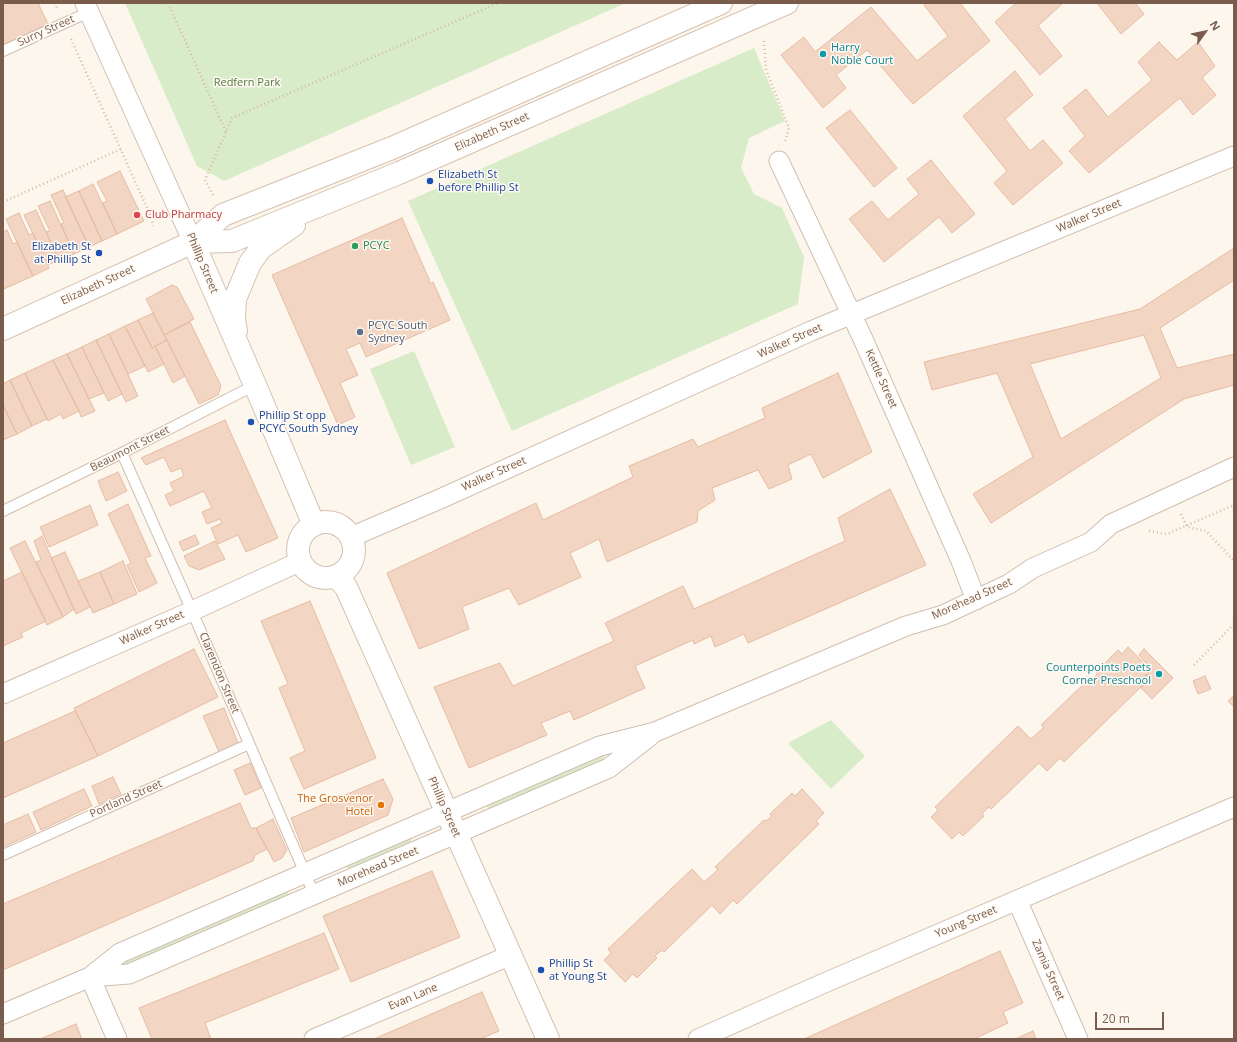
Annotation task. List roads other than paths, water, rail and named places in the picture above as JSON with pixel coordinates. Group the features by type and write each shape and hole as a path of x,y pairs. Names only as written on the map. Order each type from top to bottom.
{"main road":[{"name":"Elizabeth Street","path":"3,329 193,242 223,216 392,148 721,3"},
{"name":"Elizabeth Street","path":"193,242 232,241 399,173 787,3"},
{"path":"238,346 234,320 235,299 250,264 261,248 299,222 320,204"},
{"name":"Phillip Street","path":"193,242 314,526"},
{"path":"322,523 334,524 345,530 351,537 354,546 350,564 344,571 336,576 328,578 312,574 305,569 301,562 299,549 302,537 307,530 314,526 322,523"},
{"name":"Phillip Street","path":"336,576 346,587 548,1039"}],"street":[{"name":"Phillip Street","path":"87,8 193,242"},
{"name":"Walker Street","path":"351,537 440,499 804,334 1234,156"},
{"name":"Kettle Street","path":"779,161 852,315 961,561 976,600"},
{"name":"Morehead Street","path":"3,1014 90,977 120,953 600,746 655,732 906,626 943,615 1009,584 1033,568 1091,542 1111,524 1234,467"},
{"name":"Walker Street","path":"3,694 301,562"},
{"name":"Morehead Street","path":"90,977 129,974 609,768 655,732"},
{"name":"Young Street","path":"698,1039 822,984 1234,807"},
{"name":"Zamia Street","path":"1018,900 1078,1039"},
{"name":"Evan Lane","path":"314,1039 511,955"},
{"path":"90,977 117,1039"}],"lane":[{"name":"Surry Street","path":"3,51 64,23 87,8"},
{"name":"Beaumont Street","path":"3,511 255,386"},
{"name":"Clarendon Street","path":"122,453 314,894"},
{"name":"Portland Street","path":"3,855 249,744"}],"place":[{"name":"Harry Noble Court","path":"823,54"},
{"name":"Elizabeth St before Phillip St","path":"430,181"},
{"name":"Club Pharmacy","path":"137,215"},
{"name":"PCYC","path":"355,246"},
{"name":"Elizabeth St at Phillip St","path":"99,253"},
{"name":"PCYC South Sydney","path":"360,332"},
{"name":"Phillip St opp PCYC South Sydney","path":"251,422"},
{"name":"Counterpoints Poets Corner Preschool","path":"1159,674"},
{"name":"The Grosvenor Hotel","path":"381,805"},
{"name":"Phillip St at Young St","path":"541,970"}],"park label":[{"name":"Redfern Park","path":"247,83"}]}
